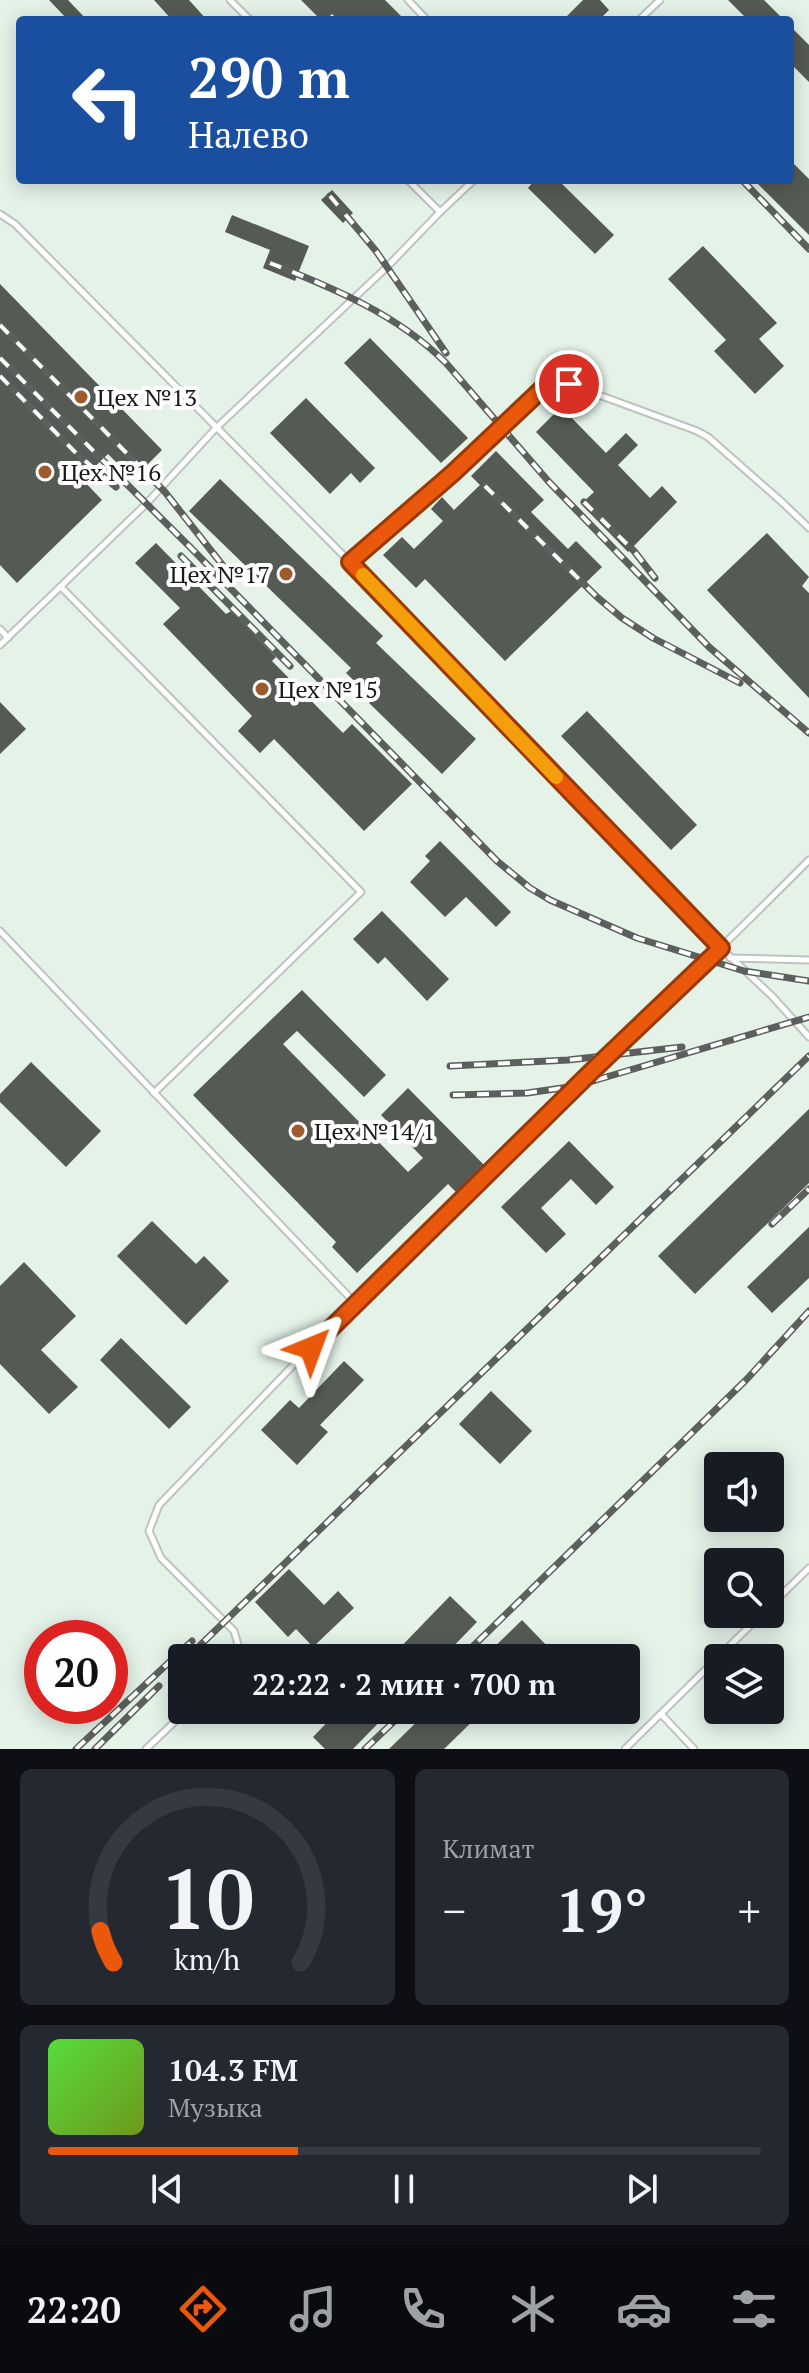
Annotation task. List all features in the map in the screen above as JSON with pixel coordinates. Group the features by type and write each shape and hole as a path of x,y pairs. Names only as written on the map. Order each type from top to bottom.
{"lane":[{"path":"230,0 246,16"},
{"path":"408,0 423,16"},
{"path":"643,16 660,0"},
{"path":"412,184 440,212"},
{"path":"0,645 146,504 216,428 376,278 470,184"},
{"path":"0,214 15,224 350,562 809,1037"},
{"path":"350,562 453,473 543,388 553,383 569,384 708,437 809,528"},
{"path":"61,587 361,892 154,1093"},
{"path":"0,629 8,638"},
{"path":"238,1644 234,1631 161,1558 149,1531 159,1505 355,1303 809,860"},
{"path":"0,931 355,1303"},
{"path":"730,958 809,960"},
{"path":"784,1592 809,1568"},
{"path":"625,1749 748,1628"},
{"path":"661,1714 694,1749"},
{"path":"146,1749 172,1724"}],"shaded area":[{"path":"0,0 809,0 809,1749 0,1749"}],"building":[{"path":"49,0 68,0 83,16 64,16"},
{"path":"154,0 189,0 203,16 168,16"},
{"path":"301,0 385,0 401,16 332,14 317,16"},
{"path":"583,0 600,0 609,10 603,16 567,16"},
{"path":"728,0 764,0 780,16 744,16"},
{"path":"794,30 809,45 809,82 794,67"},
{"path":"794,164 809,179 809,235 758,184 794,184"},
{"path":"532,184 562,184 614,235 595,254 528,188"},
{"path":"332,190 353,213 343,223 321,200"},
{"path":"232,215 309,246 295,281 263,268 270,250 225,232"},
{"path":"703,246 777,323 759,339 784,366 755,394 714,351 726,340 668,279"},
{"path":"0,284 162,450 133,479 108,454 82,479 102,500 17,583 0,565"},
{"path":"370,338 468,438 441,463 344,363"},
{"path":"306,398 375,468 360,483 351,473 330,494 270,433"},
{"path":"561,407 606,453 626,433 638,445 618,465 650,498 662,486 677,502 628,552 581,504 594,492 536,432"},
{"path":"496,451 544,500 531,512 568,549 576,541 602,567 505,661 425,579 416,588 383,555 402,537 414,549 443,521 431,509 442,497 454,510 480,485 471,476"},
{"name":"Цех №17","path":"220,479 383,636 376,643 476,739 442,774 369,703 373,699 346,673 351,668 189,511"},
{"path":"767,533 809,577 802,586 809,593 809,698 707,590"},
{"name":"Цех №15","path":"156,543 226,614 231,611 276,657 272,661 343,733 352,724 412,784 364,831 274,739 260,753 238,731 252,716 163,624 180,608 135,563"},
{"path":"0,702 26,729 0,754"},
{"path":"587,711 697,825 671,850 561,736"},
{"path":"440,841 511,912 496,927 466,897 445,917 410,882 430,861 425,856"},
{"path":"382,911 449,979 427,1001 385,957 378,964 353,939"},
{"name":"Цех №14/1","path":"302,990 386,1075 364,1097 297,1031 283,1044 408,1172 423,1158 381,1115 408,1088 486,1167 458,1194 448,1184 357,1273 332,1247 336,1242 193,1095"},
{"path":"31,1062 101,1131 66,1167 0,1102 0,1094"},
{"path":"809,1109 809,1183 695,1294 658,1256"},
{"path":"569,1141 614,1187 596,1205 571,1179 541,1208 566,1234 546,1253 501,1207"},
{"path":"152,1221 196,1264 204,1256 229,1281 186,1325 117,1256"},
{"path":"809,1227 809,1278 772,1313 747,1287"},
{"path":"24,1262 76,1316 41,1350 78,1387 49,1414 0,1364 0,1286"},
{"path":"121,1338 191,1407 169,1429 100,1360"},
{"path":"344,1361 364,1380 320,1425 328,1432 297,1465 261,1430 290,1400 299,1408"},
{"path":"491,1391 532,1431 500,1464 459,1424"},
{"path":"289,1569 324,1605 338,1591 354,1608 316,1644 310,1644 296,1629 288,1637 255,1602"},
{"path":"450,1596 477,1622 456,1644 404,1644"},
{"path":"522,1620 545,1644 497,1644"},
{"path":"326,1724 377,1724 353,1749 325,1749 313,1737"},
{"path":"415,1724 470,1724 444,1749 389,1749"}],"railway":[{"path":"746,184 809,249"},
{"path":"330,196 376,251 446,353"},
{"path":"270,263 363,304 407,330 427,346 446,363 549,482 709,647 809,733"},
{"path":"0,325 165,492 224,567"},
{"path":"0,358 497,861 530,888 550,900 637,938 744,971 809,981"},
{"path":"0,376 76,453 116,487"},
{"path":"485,486 622,618 653,638 740,683"},
{"path":"584,502 634,551 655,578"},
{"path":"181,556 290,666"},
{"path":"453,1095 527,1093 576,1086 809,1017"},
{"path":"450,1066 568,1060 682,1047"},
{"path":"201,1644 809,1056"},
{"path":"772,1224 809,1189"},
{"path":"475,1644 747,1379 809,1311"},
{"path":"76,1749 192,1641"},
{"path":"95,1749 159,1686"},
{"path":"365,1749 391,1724"}],"slow traffic":[{"path":"363,575 556,777"}],"place":[{"name":"Цех №13","path":"81,397"},
{"name":"Цех №16","path":"45,472"},
{"name":"Цех №17","path":"286,574"},
{"name":"Цех №15","path":"262,689"},
{"name":"Цех №14/1","path":"298,1131"}],"route":[{"path":"311,1348 721,948 350,562 453,473 543,388 553,383 569,384"}]}
